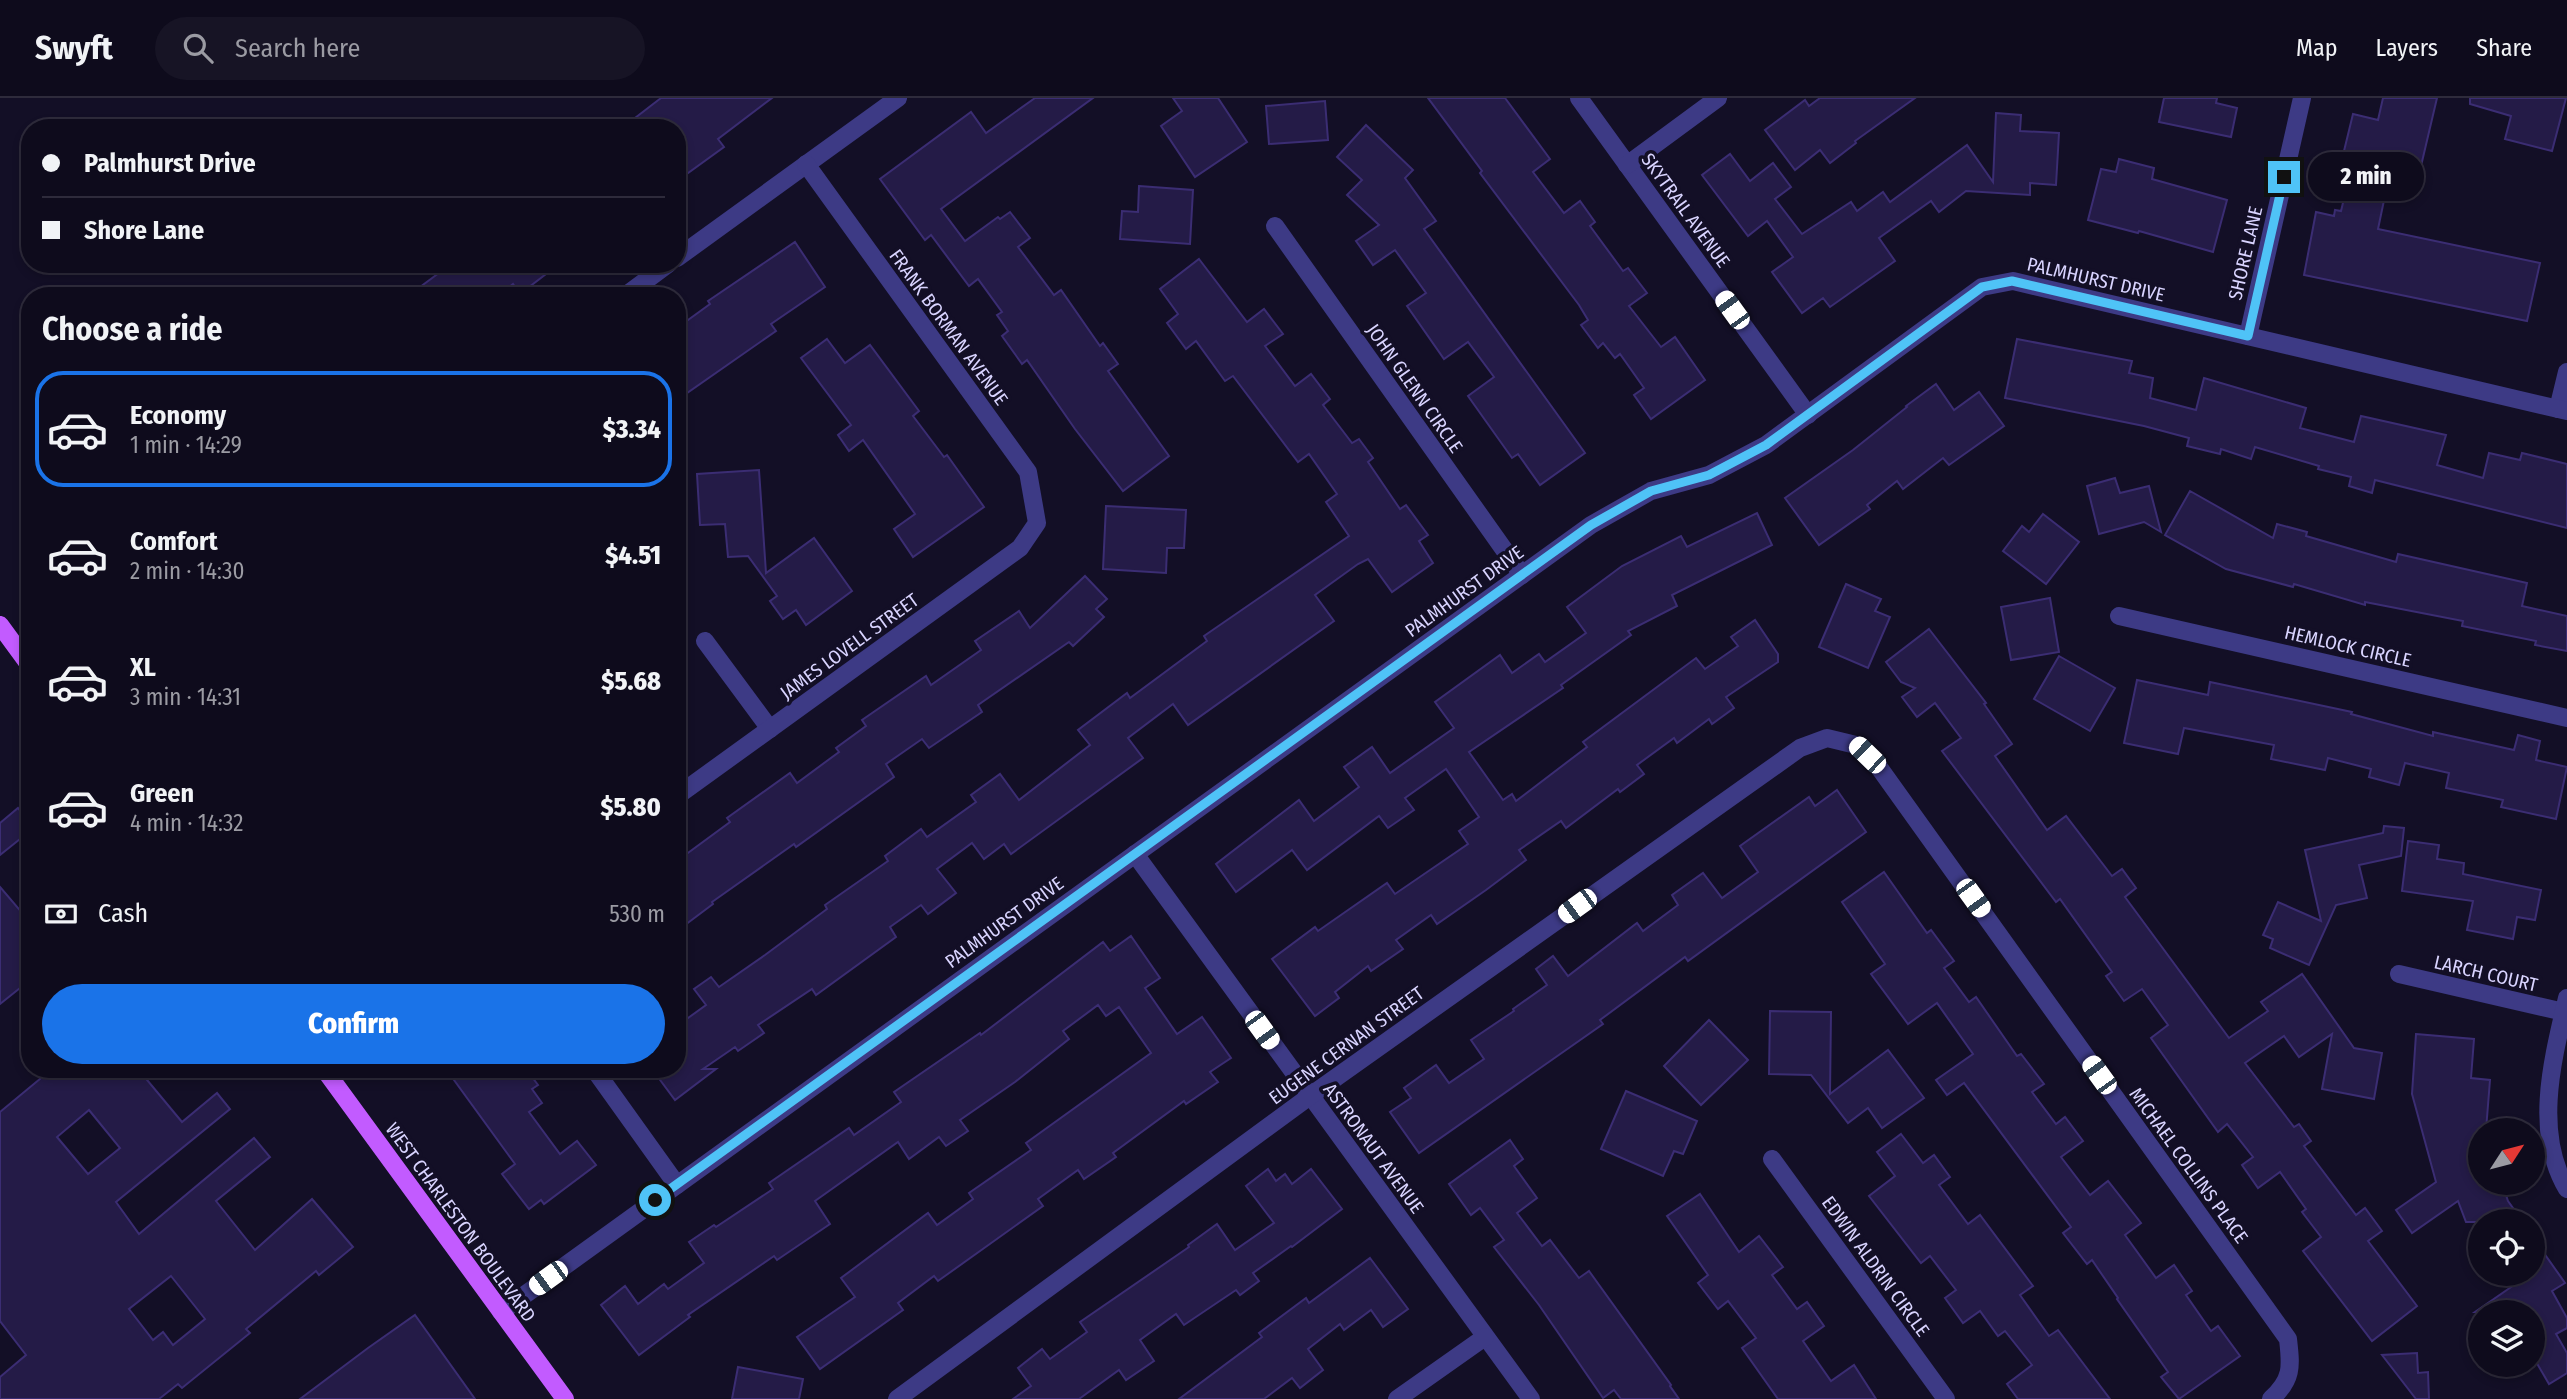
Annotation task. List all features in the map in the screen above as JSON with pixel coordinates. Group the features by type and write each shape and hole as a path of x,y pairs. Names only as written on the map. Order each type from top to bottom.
{"main road":[{"path":"0,625 21,654"},
{"name":"WEST CHARLESTON BOULEVARD","path":"331,1078 563,1398"}],"street":[{"path":"686,251 898,98"},
{"name":"SKYTRAIL AVENUE","path":"1578,98 1808,415"},
{"path":"1627,164 1718,98"},
{"name":"SHORE LANE","path":"2248,336 2302,98"},
{"name":"FRANK BORMAN AVENUE","path":"806,164 1028,472 1037,523"},
{"name":"JOHN GLENN CIRCLE","path":"1275,226 1522,575"},
{"path":"637,287 656,273"},
{"name":"PALMHURST DRIVE","path":"501,1312 1591,525 1651,491 1709,475 1766,445 1982,287 2012,281 2563,410"},
{"path":"2563,410 2567,372"},
{"name":"JAMES LOVELL STREET","path":"686,790 1020,548 1037,523"},
{"name":"HEMLOCK CIRCLE","path":"2119,616 2567,718"},
{"path":"705,641 770,729"},
{"name":"EUGENE CERNAN STREET","path":"897,1399 1310,1096 1800,748 1827,738"},
{"name":"MICHAEL COLLINS PLACE","path":"1827,738 1856,745 1878,766 2288,1339 2291,1369 2279,1392 2272,1399"},
{"name":"ASTRONAUT AVENUE","path":"1135,854 1531,1399"},
{"name":"LARCH COURT","path":"2399,974 2565,1005"},
{"path":"2565,1005 2549,1081 2550,1140 2567,1189"},
{"path":"600,1078 677,1185"},
{"name":"EDWIN ALDRIN CIRCLE","path":"1772,1159 1946,1399"},
{"path":"1397,1399 1485,1337"}],"building":[{"path":"661,98 772,98 718,139 724,147 686,174 686,119 634,119"},
{"path":"1035,98 1093,98 941,209 965,241 998,217 1000,219 1010,212 1030,238 1018,247 1054,295 1061,290 1100,346 1103,343 1118,364 1108,371 1169,456 1123,491 1027,360 1022,364 1002,336 1008,331 997,315 1002,312 978,279 969,286 931,235 925,240 880,179 971,112 986,133"},
{"path":"1173,98 1218,98 1247,142 1195,177 1161,126 1182,111"},
{"path":"1428,98 1505,98 1550,159 1533,172 1564,213 1580,201 1595,222 1590,226 1623,271 1628,268 1647,293 1629,306 1661,347 1675,337 1705,380 1651,419 1634,395 1644,388 1620,354 1615,358 1603,343 1598,348 1581,325 1588,320 1579,305 1480,173 1482,171"},
{"path":"1820,98 1915,98 1855,141 1856,143 1830,163 1820,150 1795,170 1765,130 1805,100 1809,106"},
{"path":"2164,98 2217,98 2216,103 2237,108 2231,137 2159,122"},
{"path":"2383,98 2437,98 2421,166 2406,162 2399,189 2387,186 2378,229 2540,263 2527,321 2304,275 2316,212 2334,216 2335,210 2341,211 2355,153 2344,151 2353,114 2378,120"},
{"path":"2470,98 2566,98 2552,151 2505,139 2511,116 2470,104"},
{"path":"1325,101 1328,140 1269,144 1266,106"},
{"path":"1996,113 2021,115 2020,131 2059,133 2056,185 2030,183 2030,195 1966,191 1939,212 1931,201 1879,238 1895,261 1830,307 1823,298 1802,313 1772,272 1793,257 1767,221 1748,236 1702,175 1730,154 1750,181 1773,163 1791,187 1775,199 1802,234 1851,202 1857,211 1883,192 1890,202 1967,145 1993,182"},
{"path":"1366,125 1413,170 1405,178 1436,221 1424,229 1585,453 1540,485 1518,454 1512,458 1468,396 1494,377 1468,342 1444,359 1407,306 1426,293 1395,250 1373,265 1356,241 1379,225 1347,195 1362,180 1337,157"},
{"path":"2119,159 2154,168 2152,179 2227,200 2213,252 2088,220 2101,169 2116,172"},
{"path":"1139,186 1193,190 1190,244 1120,239 1122,211 1138,212"},
{"path":"795,242 825,287 771,324 776,331 686,394 686,321 710,304 708,301"},
{"path":"1199,259 1247,322 1264,309 1283,334 1265,346 1295,386 1311,374 1330,399 1323,405 1352,443 1359,439 1373,458 1368,462 1400,509 1406,505 1428,535 1419,541 1433,563 1392,592 1368,559 1358,564 1315,595 1334,621 1188,725 1173,704 1128,738 1143,758 1011,854 1004,844 984,859 972,843 937,869 956,893 928,914 921,905 890,927 896,937 816,995 812,989 758,1025 764,1033 738,1051 735,1047 703,1069 716,1069 675,1100 659,1078 686,1078 686,1019 706,1005 694,989 711,977 719,987 765,955 827,909 825,905 888,861 885,856 921,829 927,837 976,802 971,795 1000,774 1019,800 1090,745 1078,730 1127,693 1130,698 1207,641 1204,636 1349,536 1326,502 1337,494 1309,454 1298,462 1233,376 1225,381 1196,341 1186,349 1167,323 1178,314 1160,289"},
{"path":"439,273 547,273 529,287 515,287 513,284 509,287 420,287"},
{"path":"827,339 845,363 870,345 919,411 913,416 944,457 947,455 984,507 913,557 894,529 915,514 863,440 849,451 838,435 851,425 801,358"},
{"path":"2017,339 2132,361 2129,373 2153,378 2150,398 2196,410 2204,378 2306,408 2300,428 2354,442 2361,416 2446,435 2437,465 2483,478 2489,453 2520,460 2522,453 2567,464 2567,528 2375,480 2372,493 2349,486 2351,477 2318,469 2319,466 2255,447 2251,459 2221,449 2220,454 2187,446 2189,438 2144,426 2005,398"},
{"path":"1936,384 1954,410 1979,392 2004,426 1949,465 1943,458 1903,489 1897,481 1867,505 1870,509 1819,545 1785,498 1853,450"},
{"path":"759,470 766,573 814,538 852,591 806,625 796,610 783,619 770,601 777,596 748,556 728,557 725,524 700,525 697,474"},
{"path":"2115,478 2120,493 2149,486 2161,532 2144,522 2099,534 2087,486"},
{"path":"2190,491 2273,538 2277,524 2307,532 2306,536 2396,562 2398,554 2527,583 2522,606 2567,616 2567,651 2535,645 2536,641 2462,626 2463,621 2365,602 2365,605 2294,584 2293,587 2226,569 2165,535"},
{"path":"1106,506 1186,510 1184,548 1167,548 1166,573 1103,569"},
{"path":"1757,513 1772,545 1672,595 1677,606 1628,631 1631,635 1561,685 1563,688 1469,752 1503,800 1512,794 1516,801 1587,747 1583,742 1696,658 1705,669 1738,646 1731,637 1755,620 1778,654 1778,662 1726,697 1734,708 1712,724 1709,719 1677,743 1674,738 1637,765 1644,774 1620,792 1618,789 1566,828 1561,821 1519,850 1526,860 1486,890 1437,924 1431,915 1396,940 1403,949 1371,971 1368,966 1335,992 1339,998 1315,1016 1272,959 1315,927 1318,931 1387,883 1395,894 1468,844 1459,831 1479,817 1446,769 1405,798 1414,810 1388,828 1379,816 1307,870 1292,850 1236,892 1216,864 1299,800 1314,821 1359,787 1344,767 1372,747 1390,773 1454,728 1435,702 1500,655 1512,673 1539,654 1545,662 1586,633 1567,607 1622,566 1681,536 1687,547"},
{"path":"2043,514 2079,542 2046,584 2003,551 2022,526 2029,532"},
{"path":"1085,576 1107,599 1096,609 1104,617 1073,646 1069,642 978,705 982,712 929,748 922,739 886,764 894,777 796,847 794,844 712,902 713,904 686,924 686,854 730,822 727,818 790,773 797,783 839,752 836,748 866,726 862,720 926,676 931,685 981,650 975,641 1019,611 1030,628"},
{"path":"1846,584 1881,599 1875,611 1890,617 1868,668 1819,647"},
{"path":"2050,598 2059,652 2011,660 2001,607"},
{"path":"1929,629 1986,703 1984,704 2012,744 1995,756 2047,830 2066,816 2112,876 2122,869 2136,888 2125,897 2229,1038 2268,1011 2261,1002 2302,974 2354,1048 2382,1053 2374,1099 2322,1089 2332,1034 2299,1057 2284,1036 2245,1063 2294,1127 2299,1124 2311,1141 2304,1146 2356,1215 2365,1208 2382,1231 2368,1241 2417,1306 2372,1341 2303,1251 2321,1237 2302,1212 2306,1209 2280,1172 2258,1188 2242,1165 2253,1157 2227,1124 2218,1132 2151,1038 2168,1025 2142,989 2124,1001 2106,976 2112,972 2060,899 2056,902 1942,751 1961,738 1935,703 1917,717 1902,697 1915,688 1901,682 1886,662"},
{"path":"2059,656 2115,688 2090,731 2034,699"},
{"path":"2137,680 2208,695 2210,682 2352,712 2351,714 2433,736 2433,732 2514,750 2518,735 2540,741 2536,760 2567,767 2556,819 2501,807 2503,800 2446,788 2449,773 2405,763 2399,785 2369,777 2371,769 2328,758 2325,770 2271,759 2274,745 2184,728 2178,754 2124,743"},
{"path":"1837,790 1866,832 1688,961 1685,957 1600,1020 1603,1024 1419,1153 1390,1112 1411,1098 1404,1088 1436,1065 1449,1083 1484,1059 1471,1040 1547,985 1536,969 1553,956 1568,976 1637,923 1643,931 1678,905 1672,895 1703,873 1722,898 1758,872 1740,846 1809,797 1815,806"},
{"path":"18,808 21,812 21,838 0,855 0,823"},
{"path":"2384,826 2404,828 2401,856 2359,865 2367,898 2336,905 2309,965 2270,948 2273,939 2263,935 2278,902 2321,921 2305,850 2383,833"},
{"path":"2408,841 2439,845 2437,859 2464,863 2463,874 2541,890 2535,920 2517,917 2513,939 2467,930 2473,901 2402,891"},
{"path":"1884,872 1927,933 1931,930 1954,961 1944,968 1969,1002 1976,997 2017,1056 2021,1054 2044,1084 2032,1092 2056,1124 2065,1117 2083,1141 2061,1157 2090,1195 2108,1181 2141,1223 2125,1235 2156,1278 2174,1265 2192,1291 2186,1295 2211,1331 2218,1326 2240,1356 2179,1399 2161,1377 2168,1372 2092,1260 2087,1264 2063,1233 2071,1227 1964,1083 1947,1095 1936,1080 1973,1054 1937,1003 1908,1024 1871,974 1885,964 1842,902"},
{"path":"0,887 21,912 21,987 0,1004"},
{"path":"1131,936 1160,978 1145,988 1177,1034 1202,1017 1231,1058 1210,1072 1218,1082 1186,1104 1184,1101 1113,1153 1116,1157 1084,1179 1078,1170 1038,1199 1043,1206 938,1281 934,1276 898,1303 903,1310 820,1369 797,1337 855,1297 841,1278 928,1213 937,1225 973,1199 969,1193 1031,1150 1026,1143 1151,1053 1119,1007 1106,1016 1098,1005 1063,1031 1069,1039 1015,1082 960,1120 968,1131 946,1146 939,1137 909,1159 898,1142 815,1201 830,1224 777,1260 774,1256 688,1315 690,1317 639,1355 601,1305 625,1286 638,1304 664,1284 668,1289 704,1263 689,1242 773,1189 769,1183 849,1128 854,1135 901,1102 894,1092 980,1033 981,1035 1103,942 1110,951"},
{"path":"1770,1011 1831,1012 1830,1094 1888,1050 1924,1098 1882,1128 1868,1108 1848,1123 1811,1075 1769,1074"},
{"path":"1709,1020 1748,1060 1701,1105 1664,1066"},
{"path":"2416,1034 2474,1039 2471,1078 2490,1080 2487,1118 2468,1118 2468,1195 2506,1195 2514,1209 2468,1209 2466,1222 2458,1201 2412,1233 2396,1210 2436,1182 2412,1094"},
{"path":"41,1078 145,1078 182,1122 217,1093 230,1109 116,1202 139,1234 254,1138 270,1157 216,1201 255,1250 312,1199 353,1247 319,1275 316,1271 246,1329 250,1333 182,1388 178,1384 159,1399 0,1399 0,1377 26,1355 0,1321 0,1112","holes":["89,1110 120,1148 88,1174 57,1137","171,1276 205,1319 173,1345 163,1332 153,1340 129,1309"]},
{"path":"453,1078 533,1078 538,1085 532,1089 542,1103 529,1112 560,1154 577,1141 596,1165 544,1204 541,1200 529,1209 502,1174 515,1164"},
{"path":"1626,1091 1697,1121 1683,1154 1674,1151 1663,1176 1601,1149"},
{"path":"1901,1134 1923,1163 1934,1155 1950,1177 1939,1185 1968,1224 1980,1215 2033,1286 2020,1295 2049,1336 2058,1330 2110,1399 2018,1399 2007,1384 2032,1365 2005,1331 1998,1336 1980,1311 1963,1323 1945,1298 1956,1290 1930,1256 1921,1263 1869,1196 1895,1176 1877,1152"},
{"path":"1510,1140 1523,1159 1514,1166 1537,1198 1517,1213 1542,1246 1550,1240 1579,1278 1589,1271 1679,1399 1621,1399 1614,1390 1603,1398 1539,1305 1494,1247 1504,1240 1480,1208 1471,1215 1449,1184"},
{"path":"1268,1169 1276,1181 1285,1174 1292,1184 1311,1169 1342,1209 1253,1273 1259,1281 1240,1295 1236,1290 1184,1325 1176,1314 1140,1340 1154,1361 1126,1380 1119,1370 1079,1399 1013,1399 1031,1386 1018,1368 1042,1349 1050,1359 1087,1332 1080,1322 1189,1247 1188,1245 1217,1224 1235,1250 1274,1223 1246,1186"},
{"path":"1700,1194 1739,1252 1759,1236 1783,1267 1772,1275 1797,1309 1807,1302 1824,1326 1803,1341 1831,1381 1854,1365 1876,1399 1778,1399 1742,1348 1756,1338 1728,1301 1718,1309 1698,1283 1708,1275 1667,1216"},
{"path":"2545,1255 2565,1283 2552,1291 2567,1318 2567,1328 2556,1334 2567,1353 2567,1373 2549,1384 2545,1377 2545,1300 2492,1300 2513,1286 2545,1286"},
{"path":"1370,1258 1408,1309 1383,1327 1371,1310 1344,1330 1340,1324 1308,1349 1323,1370 1300,1388 1292,1378 1264,1399 1179,1399 1262,1337 1259,1333 1306,1298 1309,1303"},
{"path":"415,1315 475,1399 300,1399 368,1348"},
{"path":"2417,1353 2418,1373 2428,1372 2429,1399 2416,1399 2382,1355"},
{"path":"738,1367 803,1379 799,1399 732,1399"}],"route":[{"path":"655,1200 1591,525 1651,491 1709,475 1766,445 1982,287 2012,281 2248,336 2284,177"}]}
